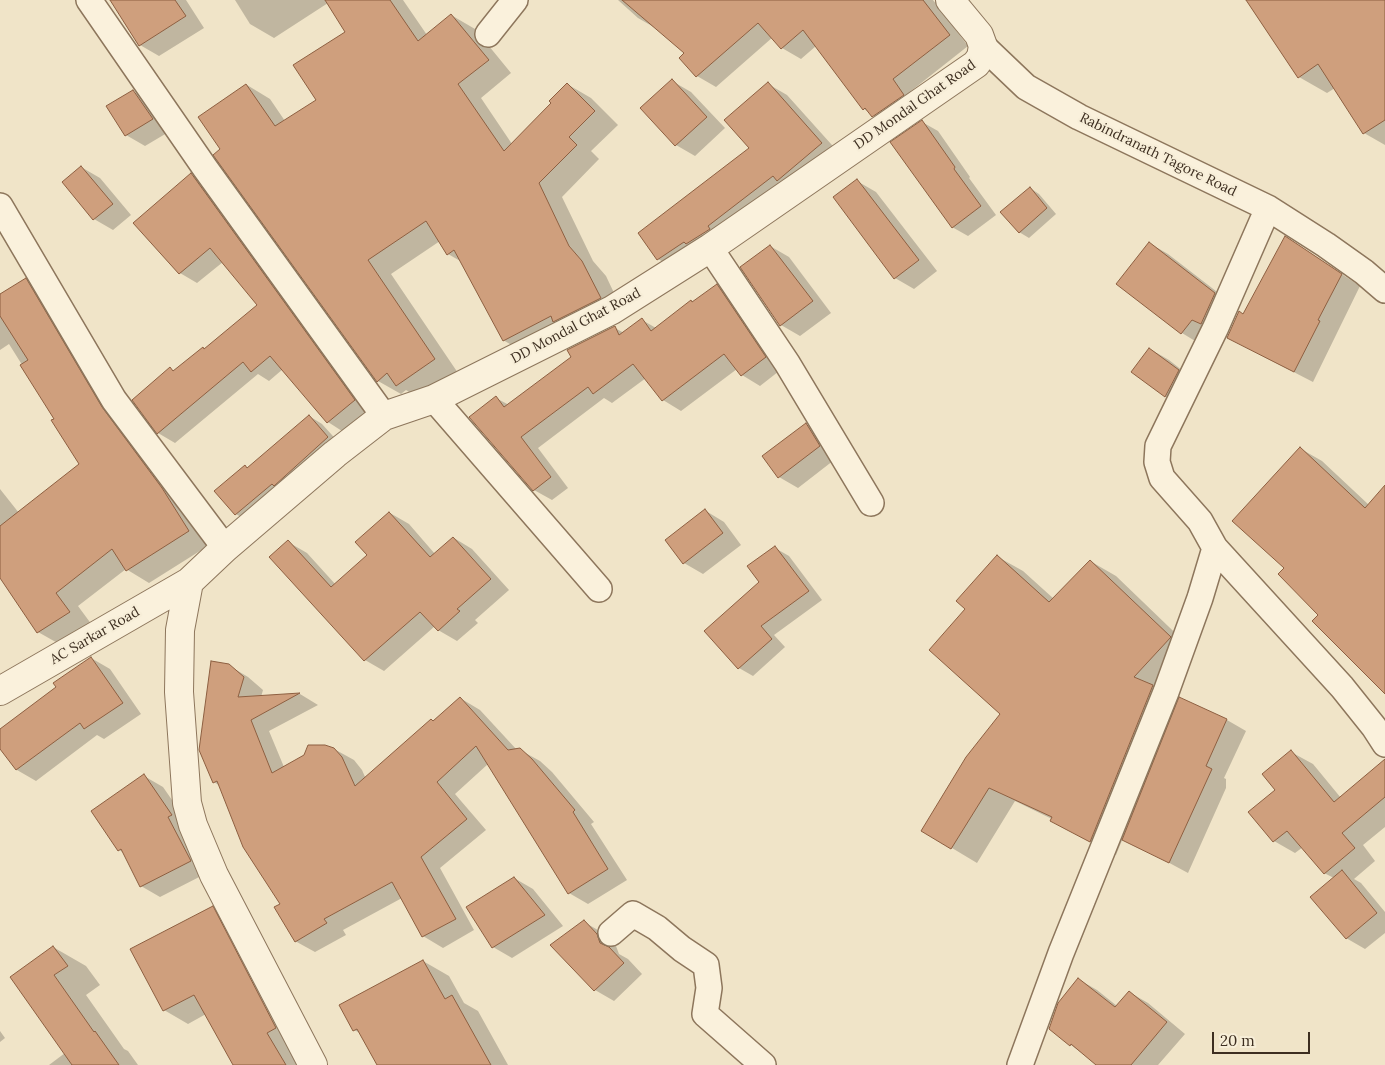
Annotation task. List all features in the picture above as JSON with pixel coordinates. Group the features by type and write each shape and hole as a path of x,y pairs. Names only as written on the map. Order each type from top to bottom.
{"street":[{"path":"488,34 515,0"},
{"name":"Rabindranath Tagore Road","path":"950,0 980,35 983,46 1026,87 1079,117 1268,208 1326,245 1364,272 1385,290"},
{"path":"92,1 211,176 384,416"},
{"name":"DD Mondal Ghat Road","path":"189,582 225,548 335,454 384,416 434,398 612,310 710,248 976,64 981,56 983,46"},
{"path":"0,206 114,400 225,548"},
{"path":"1268,208 1216,327 1158,446 1157,462 1162,478 1200,521 1215,548 1342,687 1385,744"},
{"path":"710,248 788,363 871,503"},
{"path":"434,398 599,589"},
{"path":"1020,1065 1061,953 1166,692 1200,598 1215,548"},
{"path":"189,582 180,630 179,692 186,803 214,875 314,1065"},
{"name":"AC Sarkar Road","path":"0,691 189,582"},
{"path":"611,933 633,914 657,928 682,949 706,965 709,988 705,1014 763,1065"}],"building":[{"path":"110,0 175,0 186,16 139,46"},
{"path":"325,0 390,0 418,41 451,14 489,60 458,84 504,151 551,103 549,101 567,83 595,111 569,137 577,145 539,183 569,246 582,261 601,298 553,322 551,316 503,341 454,250 447,255 426,221 368,260 435,359 396,386 387,373 377,382 213,155 220,149 198,117 246,84 275,126 316,100 293,65 345,32"},
{"path":"622,0 923,0 950,35 893,79 904,95 872,117 865,108 863,110 803,30 781,49 758,23 696,77 679,58 684,53"},
{"path":"1246,0 1385,0 1385,120 1363,134 1318,64 1298,78"},
{"path":"672,79 707,117 675,146 640,108"},
{"path":"768,82 822,143 777,181 773,176 708,226 710,229 686,244 684,242 657,260 638,233 749,148 724,120"},
{"path":"133,90 153,119 125,136 106,106"},
{"path":"922,120 981,206 952,228 890,142"},
{"path":"81,166 113,204 93,220 62,182"},
{"path":"191,173 355,400 327,423 270,356 251,372 243,362 157,434 132,400 170,367 173,371 203,347 204,349 257,305 210,248 179,274 133,223"},
{"path":"857,179 919,260 894,279 833,197"},
{"path":"1030,187 1047,208 1019,233 1000,212"},
{"path":"1285,236 1342,274 1294,372 1227,338 1239,311 1243,314"},
{"path":"1149,242 1215,293 1201,324 1192,320 1181,334 1116,284"},
{"path":"770,245 813,301 780,326 740,267"},
{"path":"26,278 102,407 162,488 189,531 126,571 112,549 56,593 70,612 37,633 0,578 0,526 79,464 51,420 54,419 20,365 28,360 0,316 0,294"},
{"path":"717,284 766,357 741,376 724,354 662,401 633,364 593,394 588,387 521,437 551,477 533,491 469,417 496,396 504,407 571,357 567,350 615,326 619,335 642,318 651,331 691,300 692,302"},
{"path":"1149,348 1179,370 1165,397 1131,372"},
{"path":"309,415 328,437 274,486 272,484 235,515 214,491 245,465 247,468"},
{"path":"806,423 820,446 778,478 762,456"},
{"path":"1300,447 1365,508 1385,485 1385,694 1312,621 1318,615 1278,574 1284,568 1232,521"},
{"path":"705,509 723,533 683,564 665,540"},
{"path":"389,512 430,557 453,537 491,579 457,609 460,611 438,631 420,612 364,661 269,557 288,540 331,587 367,555 355,542"},
{"path":"775,546 809,591 761,626 772,639 738,669 704,631 759,582 747,566"},
{"path":"997,555 1049,602 1090,560 1171,637 1134,677 1153,685 1090,842 1050,821 1052,817 989,788 951,849 921,831 966,757 1000,714 929,650 965,609 956,601"},
{"path":"91,657 123,703 84,729 80,723 16,770 0,749 0,729 56,687 53,683"},
{"path":"211,661 229,664 244,677 238,697 300,693 251,720 272,773 304,755 308,745 325,745 334,748 342,757 355,786 431,719 433,721 460,697 508,750 520,748 532,759 575,810 573,812 608,869 568,894 476,746 437,782 467,819 421,857 456,919 422,937 392,882 324,919 327,923 295,942 274,907 280,904 243,847 217,781 213,783 199,750"},
{"path":"1179,697 1227,719 1206,766 1212,769 1169,863 1122,840"},
{"path":"1291,750 1334,802 1385,759 1385,797 1342,833 1355,848 1324,874 1287,831 1273,842 1248,812 1275,790 1262,774"},
{"path":"144,774 172,815 168,817 191,861 140,887 121,849 118,851 91,811"},
{"path":"1342,870 1377,913 1346,939 1310,897"},
{"path":"514,877 545,915 492,948 466,907"},
{"path":"213,906 276,1028 267,1033 286,1065 233,1065 194,995 163,1011 130,949"},
{"path":"584,920 597,934 600,943 609,947 624,963 594,991 550,945"},
{"path":"53,946 68,966 54,975 119,1065 72,1065 10,977"},
{"path":"423,960 445,999 452,995 491,1065 377,1065 357,1029 353,1031 339,1005"},
{"path":"1078,978 1115,1007 1129,991 1167,1022 1131,1065 1096,1065 1049,1029 1058,1003"}]}
